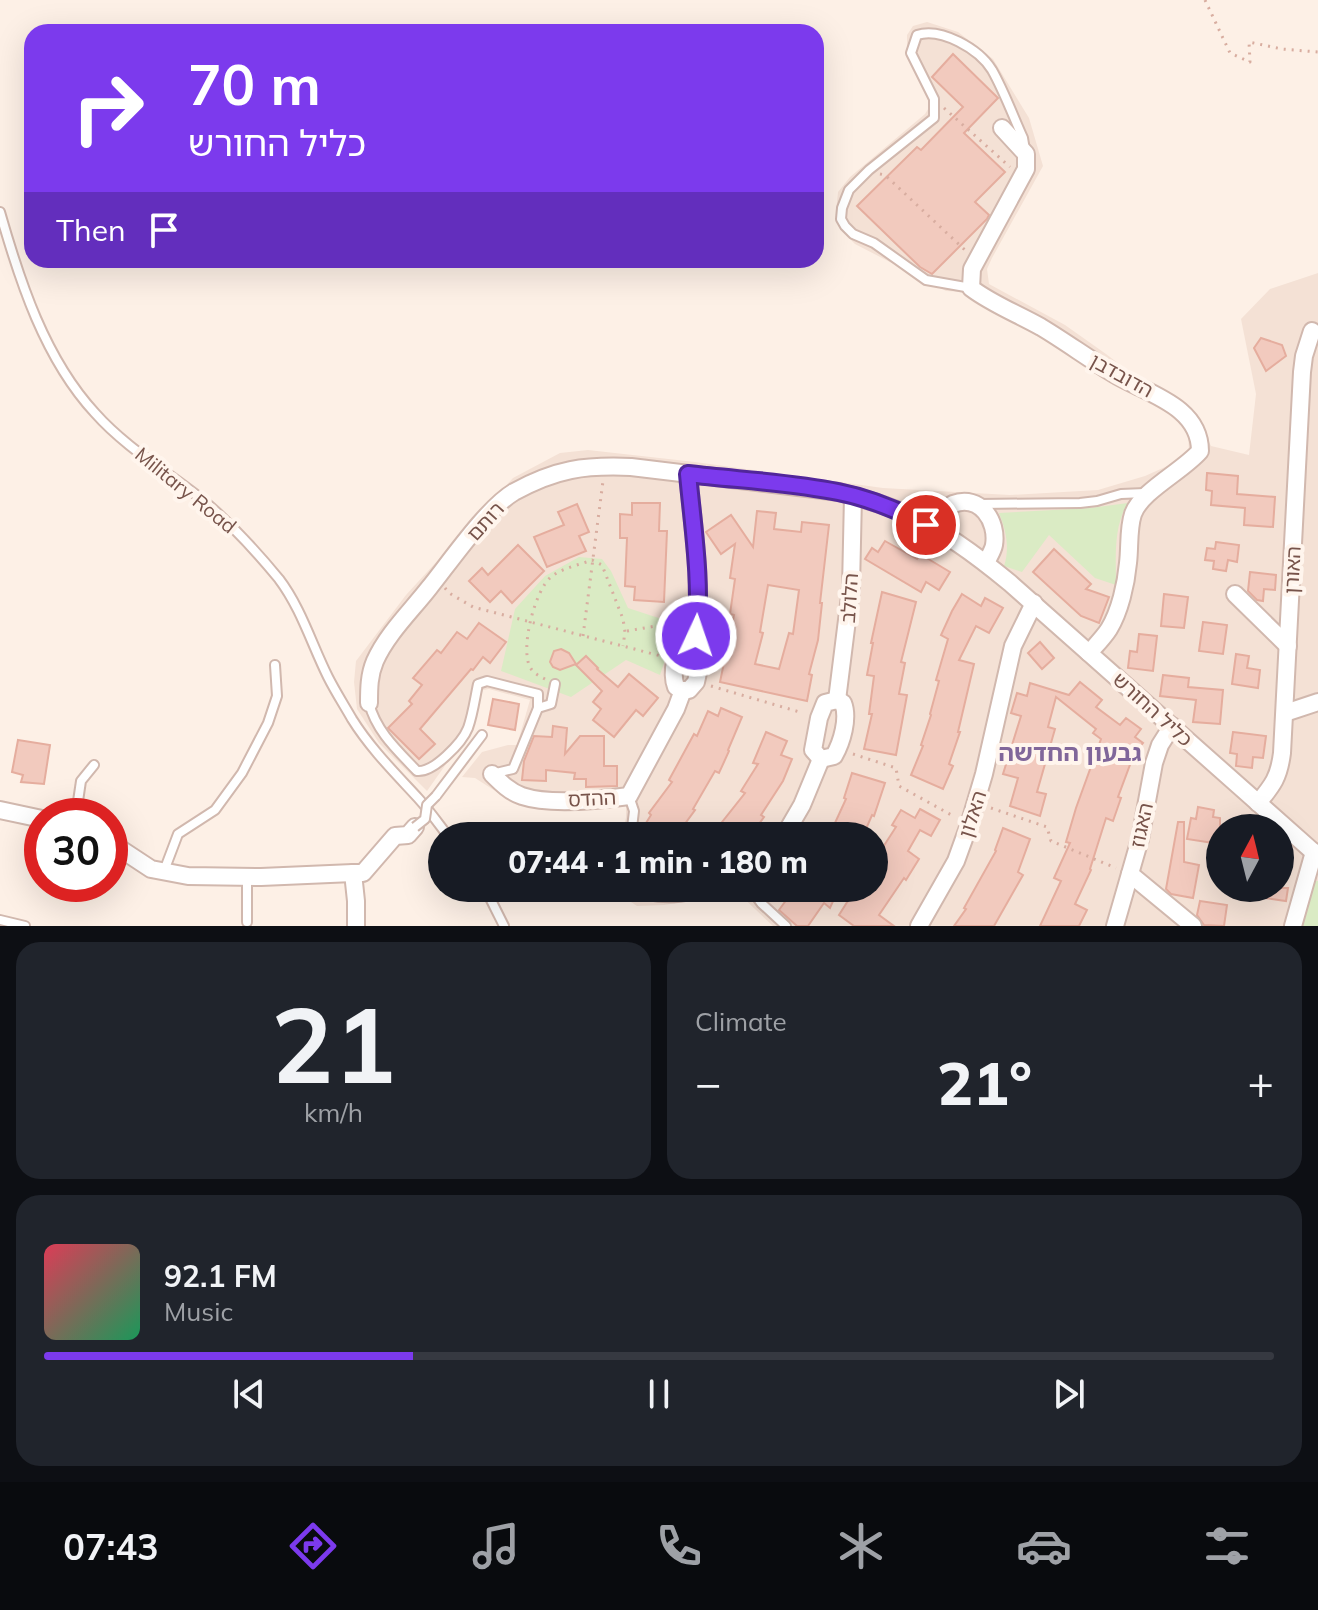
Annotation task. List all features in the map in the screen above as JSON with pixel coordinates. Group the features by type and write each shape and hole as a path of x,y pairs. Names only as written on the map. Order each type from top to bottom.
{"street":[{"path":"971,288 970,279 977,261 1026,169 1026,154 1002,128"},
{"name":"הדובדבן","path":"971,288 1039,326 1121,378 1169,402 1197,431 1200,451 1191,462 1138,503 1132,515 1127,574 1117,611 1109,628 1089,653"},
{"name":"האורן","path":"1258,803 1280,771 1302,372 1304,356 1315,326"},
{"name":"רותם","path":"369,703 368,686 375,662 392,635 490,513 511,494 543,478 574,468 631,467 688,474"},
{"name":"כליל החורש","path":"688,474 809,487 853,496 901,511 956,542 1034,603 1316,854"},
{"name":"ההדס","path":"492,774 504,786 522,796 544,800 629,796 689,686 704,645 701,638 696,636 698,582 688,474"},
{"name":"הלולב","path":"838,750 846,715 843,703 837,700 851,588 853,496"},
{"path":"932,528 951,505 964,502 978,504 989,515 993,531 994,545 986,563"},
{"path":"1235,594 1288,646"},
{"name":"האלון","path":"919,926 956,861 969,825 1013,646 1034,603"},
{"path":"689,686 676,687 673,679 681,643 687,635 696,636"},
{"path":"821,759 813,750 819,718 825,703 837,700"},
{"path":"1285,713 1318,702"},
{"name":"האגוז","path":"1115,926 1140,839 1154,763 1160,745 1172,726"},
{"path":"821,759 834,756 838,750"},
{"path":"792,822 821,759"},
{"path":"0,810 24,816"},
{"path":"128,854 151,869 188,876 363,873 395,836 408,835 415,827"},
{"path":"1293,926 1316,854"},
{"path":"353,873 356,926"},
{"path":"1130,874 1193,926"}],"lane":[{"path":"971,288 926,280 874,243 853,234 841,219 849,190 934,118 934,99 911,53 917,35 941,33 966,46 991,67 1023,138 1026,154"},
{"name":"Military Road","path":"0,212 25,289 48,343 71,384 96,415 130,445 238,531 282,583 329,679 355,723 437,822"},
{"path":"978,504 1080,503 1121,494 1149,493"},
{"path":"164,871 178,834 215,810 242,773 268,723 277,696 275,665"},
{"path":"369,703 372,716 384,735 417,771 425,772 439,763 467,732 478,684 487,681 538,694 538,708 513,769 492,774"},
{"path":"538,708 551,704 555,684"},
{"path":"415,827 425,819 427,805 482,735"},
{"path":"78,798 81,781 94,765"},
{"path":"629,796 634,811 633,822"},
{"path":"247,877 247,922"},
{"path":"492,902 504,926"},
{"path":"760,902 786,926"},
{"path":"0,920 25,926"}],"path":[{"path":"1205,0 1230,53 1250,62 1249,42 1318,52"},
{"path":"934,99 1022,177"},
{"path":"869,170 885,175 977,261"},
{"path":"583,636 605,466"},
{"path":"555,684 537,675 529,666 526,652 538,594 549,578 559,572 592,560 602,565 623,619 623,646"},
{"path":"437,579 449,593 473,607 677,661"},
{"path":"625,632 698,619"},
{"path":"689,686 819,718"},
{"path":"838,750 896,768 899,786 969,825"},
{"path":"976,803 1047,827 1051,841 1130,874"}],"shaded area":[{"name":"גבעון החדשה","path":"927,22 958,32 993,59 1029,118 1043,166 992,258 987,269 989,284 1065,325 1136,377 1161,390 1196,416 1211,446 1249,455 1256,394 1241,319 1270,289 1318,273 1318,926 773,926 748,902 888,902 888,822 625,822 626,806 571,811 526,803 500,794 475,778 462,777 482,752 517,745 530,700 489,689 483,690 468,733 427,791 379,743 357,709 354,682 356,661 406,595 513,478 560,453 588,450 883,488 1010,495 1098,490 1145,476 1183,459 1189,450 1188,435 1174,416 1154,401 967,292 946,291 855,244 840,229 836,212 838,192 850,177 925,114 930,106 929,97 907,51 907,35 913,26"},
{"name":"גבעון החדשה","path":"631,902 682,902 664,905 637,906"}],"green space":[{"path":"1128,503 1118,532 1116,585 1095,578 1049,535 1022,572 1004,566 1006,539 999,513"},
{"path":"579,557 602,559 628,608 677,624 660,675 626,660 571,697 501,671 515,609 545,576"},
{"path":"1315,881 1318,881 1318,926 1302,926"}],"building":[{"path":"953,54 998,98 964,133 1005,172 975,202 989,215 987,219 932,274 920,267 857,206 917,147 921,150 963,107 932,77"},
{"path":"1261,338 1282,345 1286,356 1266,371 1254,348"},
{"path":"1207,473 1238,476 1237,494 1275,497 1273,527 1244,525 1245,508 1211,505 1212,491 1206,490"},
{"path":"632,503 660,503 659,531 667,531 664,602 634,600 635,587 625,586 627,538 620,538 620,514 632,515"},
{"path":"577,504 589,532 579,536 586,551 547,567 534,537 564,525 558,512"},
{"path":"757,511 776,513 774,529 801,532 802,522 829,525 818,640 809,674 812,675 807,701 720,682 734,615 730,614 735,579 730,578 735,544 721,554 706,532 731,515 753,547","holes":["768,585 799,590 793,634 789,633 779,669 755,664 763,633 760,632"]},
{"path":"885,541 917,559 920,554 950,572 939,590 926,582 921,592 865,559 872,548 878,552"},
{"path":"1216,542 1239,545 1237,562 1228,560 1226,571 1213,569 1214,561 1205,560 1207,548 1215,549"},
{"path":"518,545 544,571 512,603 501,591 490,602 469,581 482,568 488,575"},
{"path":"1054,549 1091,584 1086,589 1109,597 1099,623 1081,616 1033,572"},
{"path":"1250,572 1276,575 1275,590 1264,589 1263,601 1257,600 1248,591"},
{"path":"882,592 916,602 901,662 905,663 899,694 907,695 896,755 864,749 872,714 869,714 874,676 867,675"},
{"path":"962,594 981,606 985,598 1003,608 989,633 976,626 959,660 974,664 960,732 949,764 953,766 943,789 911,775 923,746 948,639 941,635"},
{"path":"1164,594 1188,597 1184,628 1161,626"},
{"path":"1203,622 1227,625 1223,654 1199,651"},
{"path":"479,623 506,642 490,663 483,657 471,669 420,729 435,744 419,759 388,728 412,704 409,701 422,685 413,678 437,650 441,653 457,632 467,639"},
{"path":"1139,634 1157,636 1153,671 1128,668 1130,651 1137,652"},
{"path":"1040,642 1054,658 1042,669 1028,653"},
{"path":"561,649 569,653 576,664 560,670 553,667 550,662 554,651"},
{"path":"1236,654 1249,656 1247,668 1260,670 1258,688 1232,684"},
{"path":"586,656 618,687 629,674 658,698 643,716 636,710 614,737 593,720 601,709 593,702 602,691 576,665"},
{"path":"1163,675 1189,678 1188,687 1223,690 1220,724 1193,722 1196,700 1160,696"},
{"path":"1080,682 1102,700 1096,707 1120,725 1126,718 1141,729 1135,737 1143,743 1134,754 1118,797 1121,798 1113,821 1106,818 1091,870 1075,904 1087,910 1079,926 1040,926 1061,881 1054,878 1070,843 1066,842 1076,808 1101,739 1093,733 1096,729 1056,697 1048,727 1055,729 1037,792 1046,794 1040,816 1010,806 1018,778 1003,774 1021,716 1011,713 1017,693 1027,696 1030,683 1069,695"},
{"path":"493,699 519,704 515,730 488,725"},
{"path":"721,708 742,717 719,773 715,771 695,810 686,822 647,822 651,815 649,813 672,782 669,780 694,734 697,736 708,711 718,716"},
{"path":"553,726 567,728 565,754 580,736 604,736 604,766 617,766 617,786 586,787 586,779 574,779 575,773 546,770 546,781 522,780 524,761 534,736 552,737"},
{"path":"766,732 787,741 781,755 792,759 783,781 761,815 764,817 760,822 722,822 745,793 741,791 758,764 753,763"},
{"path":"1233,732 1266,736 1263,758 1253,757 1252,768 1236,766 1237,754 1230,753"},
{"path":"18,740 50,745 44,784 21,782 23,775 12,772"},
{"path":"852,773 885,783 869,822 835,822"},
{"path":"1198,807 1214,810 1213,814 1206,814 1206,842 1187,839 1191,818 1196,819"},
{"path":"920,809 940,820 931,836 920,830 908,851 919,859 888,902 888,839 896,827 892,825 901,810 915,818"},
{"path":"1178,822 1184,822 1184,862 1199,865 1193,898 1171,894 1166,889"},
{"path":"1003,828 1030,839 1018,872 1023,875 994,926 954,926 996,851"},
{"path":"1200,901 1227,905 1224,926 1204,925 1197,915"},
{"path":"785,902 833,902 830,908 824,903 808,926 797,926 779,910"},
{"path":"847,902 888,902 879,915 894,926 854,926 839,915"}],"district":[{"name":"גבעון החדשה","path":"1070,752"}],"route":[{"path":"696,636 698,582 688,474 839,492 901,511 926,525"}]}
